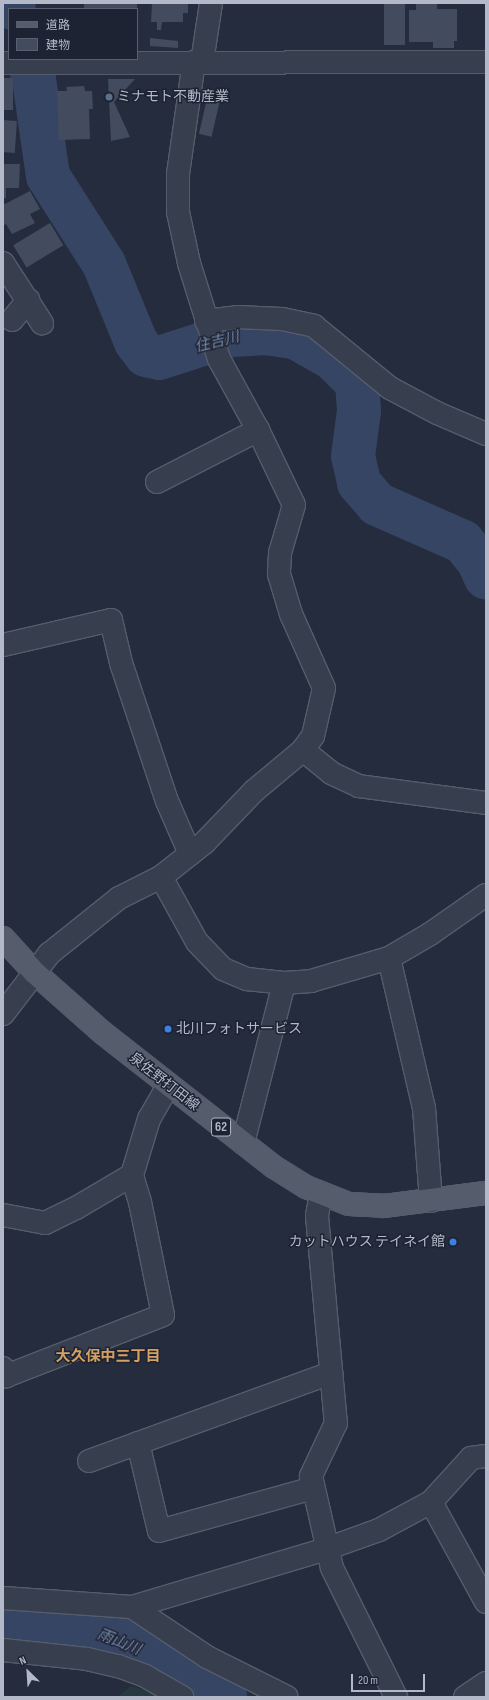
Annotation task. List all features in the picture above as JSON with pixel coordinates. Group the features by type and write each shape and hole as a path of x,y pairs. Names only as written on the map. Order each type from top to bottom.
{"main road":[{"name":"泉佐野打田線","path":"3,938 34,972 168,1086 274,1167 322,1193 348,1204 384,1206 486,1193"}],"street":[{"path":"3,1014 49,954 119,898 161,877 204,843 254,791 303,750 313,736 324,688 290,614 279,574 280,553 294,504 258,430 219,360 189,263 178,212 178,174 198,62 211,3"},
{"path":"6,63 486,62"},
{"path":"3,263 42,323"},
{"path":"12,320 28,300"},
{"path":"207,324 245,317 282,319 314,326 390,388 436,413 486,434"},
{"path":"157,482 258,430"},
{"path":"3,645 111,620 121,663 167,801 190,854"},
{"path":"303,750 331,773 359,786 486,803"},
{"path":"161,877 197,942 223,969 247,979 284,983 311,981 389,958 430,934 486,895"},
{"path":"389,958 424,1108 431,1201"},
{"path":"243,1143 284,983"},
{"path":"3,1368 6,1376 163,1315 140,1202 132,1175 149,1119 168,1086"},
{"path":"3,1215 45,1223 76,1208 132,1175"},
{"path":"322,1193 316,1216 336,1423 311,1476 326,1549 332,1568 396,1697"},
{"path":"89,1461 331,1372"},
{"path":"138,1443 159,1531 314,1488"},
{"path":"3,1598 132,1606 326,1549 379,1530 431,1502 471,1458 486,1456"},
{"path":"431,1502 486,1602"},
{"path":"132,1606 207,1658 278,1695"},
{"path":"3,1650 87,1659 118,1666 145,1676 182,1697"},
{"path":"465,1697 486,1683"}],"green space":[{"path":"131,1686 172,1697 117,1697"}],"building":[{"path":"84,3 137,3 137,8 84,8"},
{"path":"152,3 188,3 188,13 183,13 183,22 162,22 161,30 157,30 157,22 151,22"},
{"path":"384,3 405,3 405,45 384,45"},
{"path":"416,3 437,3 437,9 457,9 457,41 454,41 454,48 433,48 433,42 409,42 409,10 416,10"},
{"path":"150,38 178,41 178,48 150,46"},
{"path":"3,78 13,78 13,110 3,110"},
{"path":"108,79 135,79 114,102 130,137 111,141"},
{"path":"84,86 85,91 92,91 93,109 89,109 90,139 59,140 57,91 67,91 66,87"},
{"path":"209,90 222,93 212,137 199,134"},
{"path":"3,120 17,121 15,153 3,152"},
{"path":"3,164 20,164 19,188 6,188 6,198 3,198"},
{"path":"30,191 40,209 30,214 35,223 12,234 6,224 3,226 3,205"},
{"path":"50,223 63,245 27,267 13,245"}],"waterway":[{"name":"住吉川","path":"12,3 14,8"},
{"name":"住吉川","path":"28,60 34,79 48,176 104,264 136,342 146,355 159,358 231,335 265,333 295,337 332,358 357,382 359,411 353,456 359,483 377,504 463,542 479,562 486,578"},
{"name":"雨山川","path":"3,1619 68,1624 123,1640 225,1697"}],"place":[{"name":"ミナモト不動産業","path":"109,97"},
{"name":"北川フォトサービス","path":"168,1029"},
{"name":"カットハウス テイネイ館","path":"453,1242"}],"district":[{"name":"大久保中三丁目","path":"108,1357"}]}
